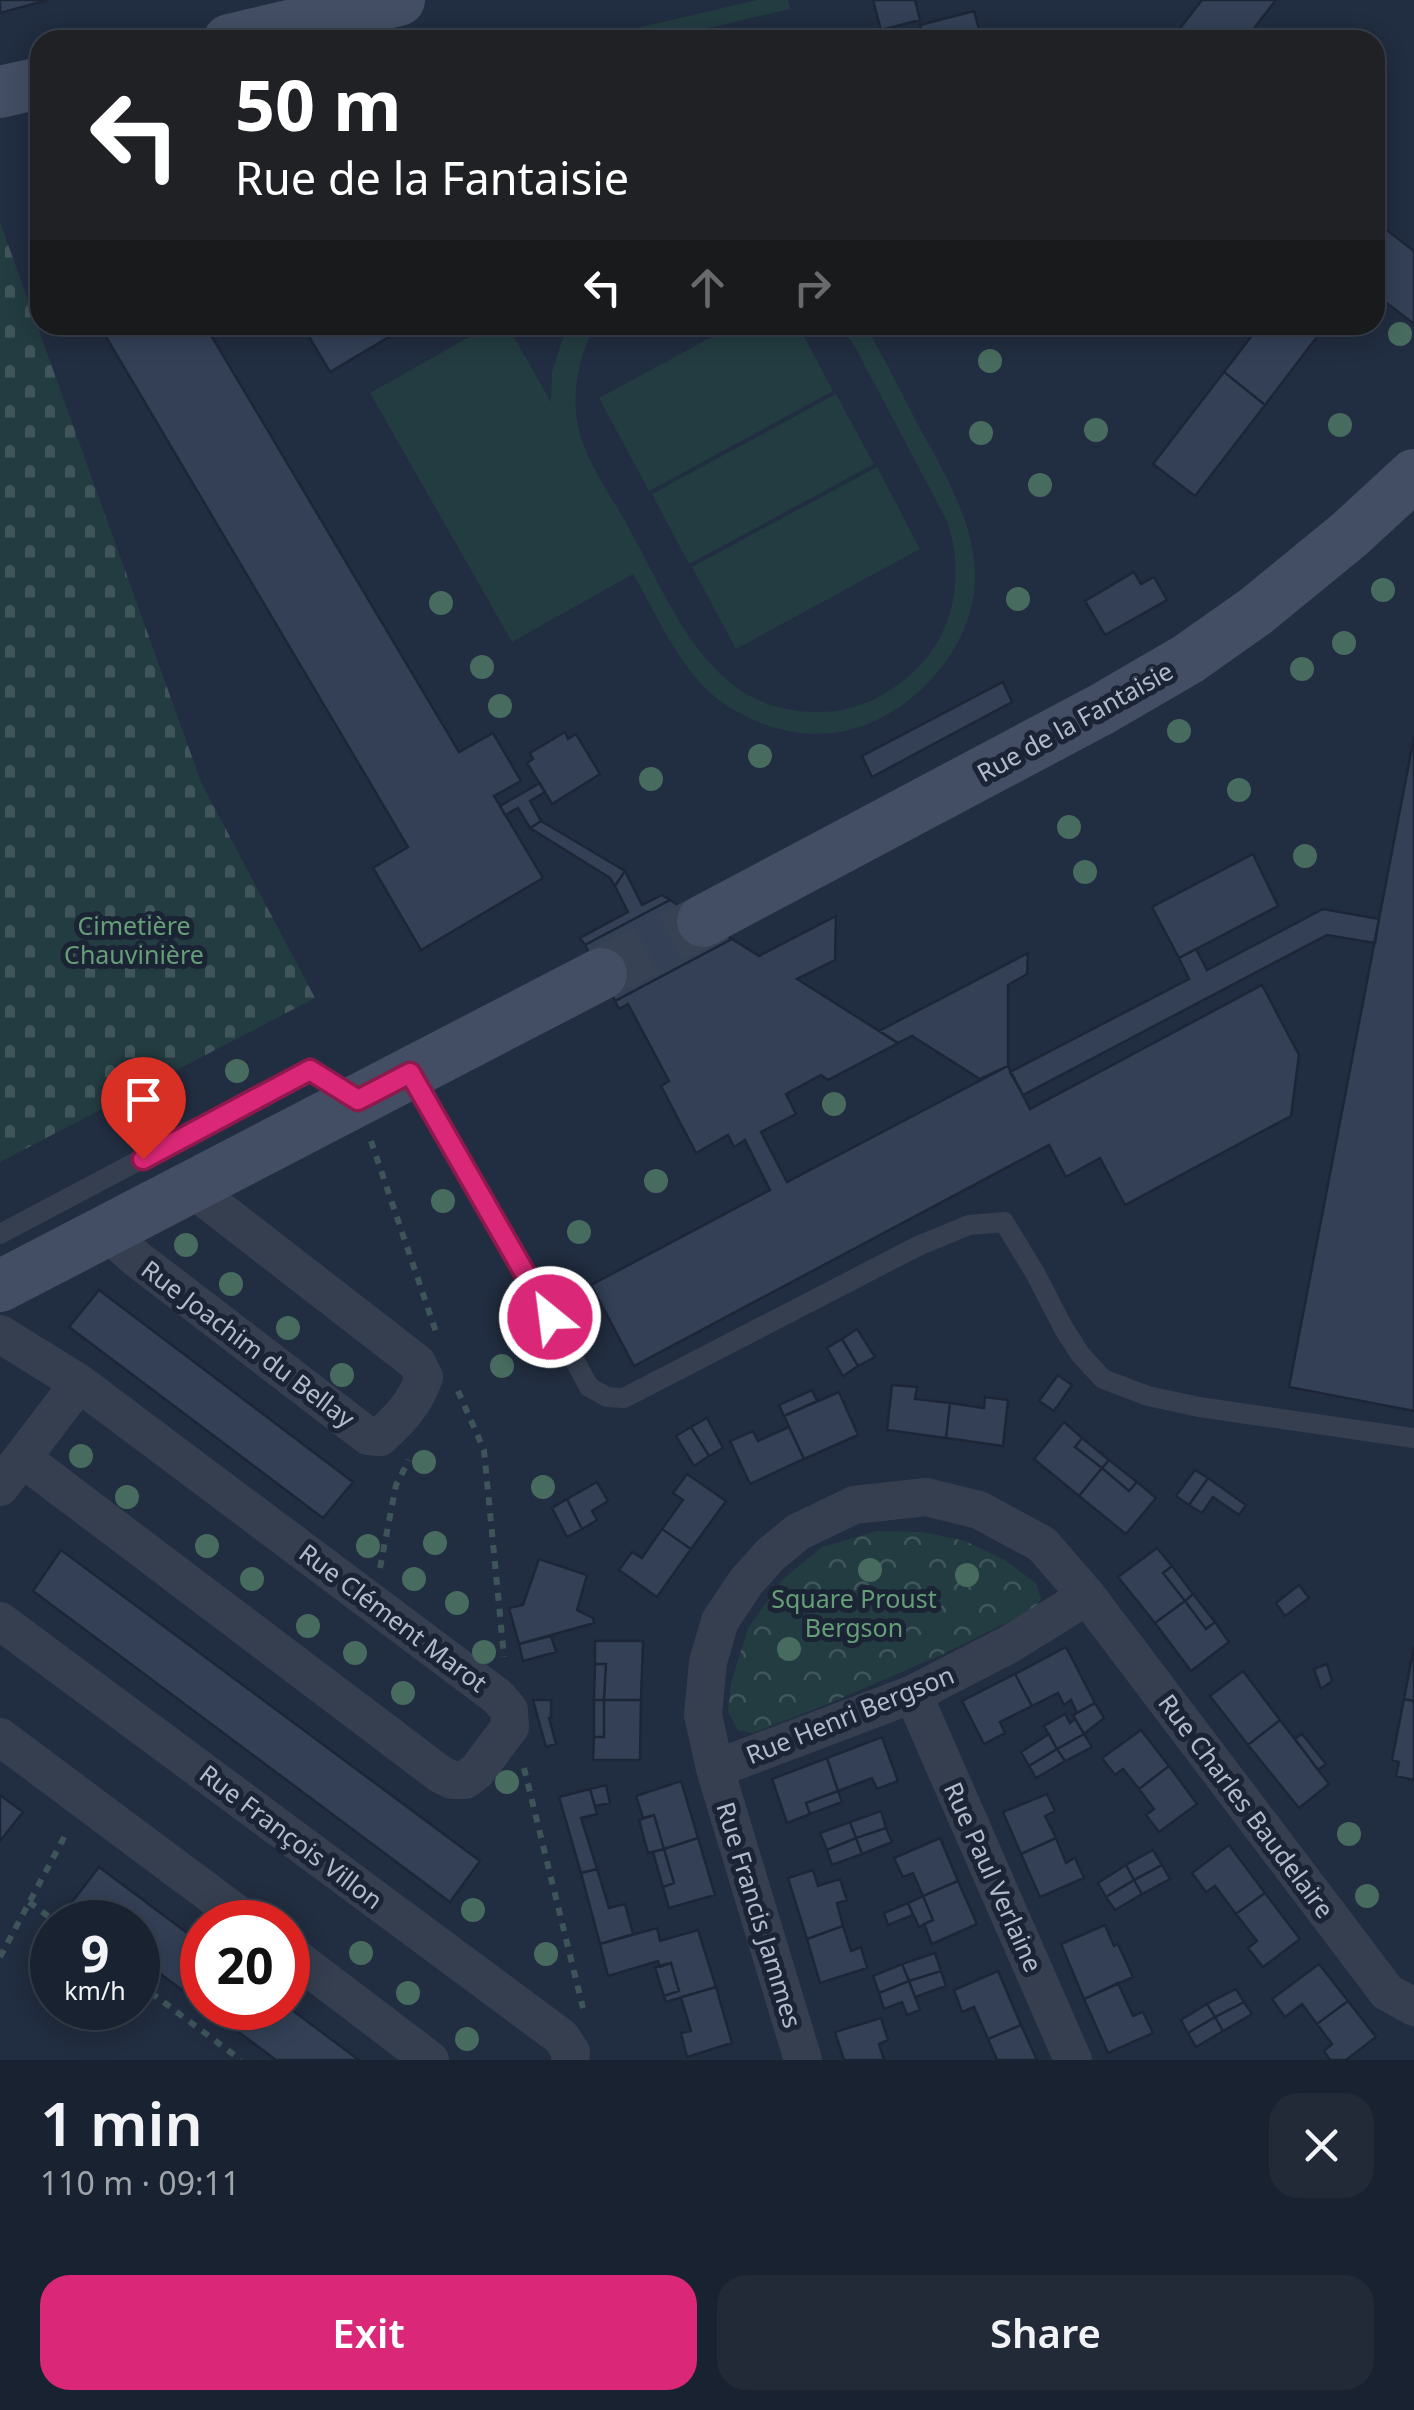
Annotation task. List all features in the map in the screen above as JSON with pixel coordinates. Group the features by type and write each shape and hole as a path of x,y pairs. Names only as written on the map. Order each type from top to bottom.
{"street":[{"path":"269,30 381,2"},
{"path":"0,92 30,85"},
{"name":"Rue de la Fantaisie","path":"703,920 1102,709 1188,659 1256,611 1350,534 1414,474"},
{"path":"0,1286 64,1232 190,1187 600,974"},
{"name":"Rue Joachim du Bellay","path":"64,1232 136,1259 368,1436 380,1437 418,1394 424,1377 418,1363 190,1187"},
{"name":"Rue Clément Marot","path":"0,1334 79,1383 498,1697 509,1710 510,1726 465,1780 452,1780 440,1774 11,1473"},
{"path":"11,1473 79,1383"},
{"name":"Rue Charles Baudelaire","path":"714,1769 703,1715 708,1662 720,1621 770,1555 798,1532 854,1504 926,1498 978,1510 1042,1544 1087,1596 1387,1992 1414,2007"},
{"name":"Rue Henri Bergson","path":"714,1769 913,1694 1008,1645 1087,1596"},
{"name":"Rue François Villon","path":"0,1621 562,2037 571,2052 570,2060"},
{"name":"Rue Paul Verlaine","path":"913,1694 1073,2060"},
{"path":"0,1737 219,1900"},
{"name":"Rue Francis Jammes","path":"714,1769 803,2060"},
{"path":"310,1969 430,2060"}],"lane":[{"path":"0,1234 64,1232 310,1070 358,1100"},
{"path":"410,1073 589,1386 608,1397 624,1398 918,1246 969,1226 1004,1222 1064,1329 1080,1354 1104,1379 1148,1396 1200,1407 1414,1438"}],"path":[{"path":"358,1100 440,1343"},
{"path":"373,1603 396,1486 412,1455"},
{"path":"0,1957 85,1800"},
{"path":"160,1999 241,2060"}],"green space":[{"path":"757,0 788,0 790,9 699,30 629,30"},
{"name":"Cimetière Chauvinière","path":"0,222 30,306 30,335 41,335 201,782 315,998 0,1162"},
{"path":"472,335 513,335 551,402 552,372 564,335 591,335 577,384 580,435 599,477 684,629 730,682 760,700 794,711 836,711 877,698 922,663 947,622 955,588 955,554 947,521 847,335 871,335 962,512 975,573 966,626 953,651 917,694 870,723 815,734 756,721 712,695 685,664 633,574 512,642 370,393"},
{"path":"716,335 803,335 833,391 649,491 599,398"},
{"path":"836,394 874,464 689,564 652,494"},
{"path":"877,467 920,549 736,649 692,567"},
{"name":"Square Proust Bergson","path":"877,1531 923,1532 965,1541 1003,1559 1036,1583 1041,1599 1028,1612 941,1655 753,1733 738,1730 728,1712 731,1683 748,1628 783,1579 822,1547"}],"building":[{"path":"0,0 47,0 0,13"},
{"path":"873,0 915,0 920,20 881,30"},
{"path":"1202,0 1276,0 1253,30 1179,30"},
{"path":"974,11 979,30 921,30 920,25"},
{"path":"1385,229 1414,251 1414,324 1385,302"},
{"path":"105,335 211,335 459,752 493,733 521,781 494,796 543,878 421,950 373,868 408,847"},
{"path":"308,335 392,335 330,372"},
{"path":"1252,335 1318,335 1265,405 1224,372"},
{"path":"1224,372 1265,405 1195,496 1153,464"},
{"path":"1134,572 1141,584 1154,577 1167,600 1105,635 1085,601"},
{"path":"1003,682 1012,702 872,777 862,756"},
{"path":"565,732 568,739 576,734 600,774 552,804 527,763 533,759 530,753"},
{"path":"1414,737 1414,1411 1289,1387"},
{"path":"540,783 545,792 530,801 541,821 530,828 518,808 505,815 500,806"},
{"path":"541,821 625,871 615,886 610,878 530,828"},
{"path":"1253,854 1278,906 1179,958 1152,907"},
{"path":"625,871 642,905 662,895 670,900 585,945 580,938 628,912 615,886"},
{"path":"670,900 732,939 615,1001 585,945"},
{"path":"1323,909 1379,919 1375,943 1327,935 1023,1095 1010,1072 1189,979 1179,958 1196,949 1207,970"},
{"path":"836,916 835,960 797,979 898,1043 828,1080 821,1075 786,1094 796,1114 761,1132 787,1182 1008,1066 1030,1109 1262,985 1299,1055 1291,1116 1125,1205 1100,1158 1066,1177 1049,1145 634,1366 591,1285 770,1190 745,1140 734,1147 728,1135 696,1153 661,1086 669,1081 628,1004 619,1009 615,1001 732,939 759,956"},
{"path":"1028,953 1027,974 1008,985 1008,1066 980,1079 912,1036 898,1043 879,1031"},
{"path":"99,1290 353,1482 323,1518 69,1327"},
{"path":"857,1329 875,1357 858,1366 842,1339"},
{"path":"842,1339 858,1366 843,1376 827,1348"},
{"path":"1058,1375 1072,1385 1054,1411 1039,1401"},
{"path":"892,1385 917,1387 915,1399 950,1403 946,1438 887,1430"},
{"path":"812,1390 817,1401 784,1416 779,1405"},
{"path":"839,1392 858,1435 804,1459 784,1416"},
{"path":"985,1397 1008,1400 1003,1446 946,1438 950,1403 984,1408"},
{"path":"707,1418 723,1448 709,1456 691,1427"},
{"path":"1064,1422 1082,1438 1075,1447 1102,1468 1079,1496 1034,1459"},
{"path":"691,1427 709,1456 694,1466 676,1436"},
{"path":"789,1427 804,1459 750,1484 730,1441 753,1431 758,1441"},
{"path":"1082,1438 1109,1460 1102,1468 1075,1447"},
{"path":"1109,1460 1137,1482 1129,1491 1102,1468"},
{"path":"1102,1468 1129,1491 1137,1482 1156,1498 1126,1534 1079,1496"},
{"path":"1195,1470 1208,1478 1189,1505 1176,1496"},
{"path":"687,1474 726,1501 691,1549 662,1529 683,1500 673,1493"},
{"path":"1208,1478 1246,1505 1239,1515 1213,1497 1202,1513 1189,1505"},
{"path":"597,1482 608,1501 592,1511 597,1520 582,1529 567,1499"},
{"path":"567,1499 582,1529 567,1537 552,1508"},
{"path":"662,1529 691,1549 657,1597 619,1570 632,1552 642,1558"},
{"path":"1157,1548 1172,1566 1163,1573 1185,1601 1155,1623 1118,1577"},
{"path":"61,1550 480,1861 450,1902 33,1591"},
{"path":"539,1559 587,1575 577,1610 593,1618 594,1623 519,1644 509,1608 523,1605"},
{"path":"1172,1566 1193,1594 1185,1601 1163,1573"},
{"path":"1299,1585 1309,1598 1285,1616 1276,1603"},
{"path":"1193,1594 1215,1622 1206,1629 1185,1601"},
{"path":"1185,1601 1206,1629 1215,1622 1229,1642 1191,1671 1155,1623"},
{"path":"551,1636 556,1652 523,1661 519,1644"},
{"path":"595,1641 643,1641 641,1700 604,1700 606,1664 595,1664"},
{"path":"1066,1647 1095,1703 1077,1713 1071,1700 1064,1705 1058,1693 1032,1706 1015,1674"},
{"path":"1414,1647 1414,1701 1404,1699"},
{"path":"595,1664 606,1664 604,1700 594,1700"},
{"path":"1327,1664 1332,1681 1321,1689 1314,1669"},
{"path":"1243,1671 1280,1720 1248,1745 1210,1696"},
{"path":"1015,1674 1032,1706 1000,1722 1005,1733 984,1744 962,1701"},
{"path":"1404,1699 1414,1701 1414,1780 1396,1776 1399,1762 1392,1760"},
{"path":"533,1700 551,1700 549,1718 556,1744 546,1747"},
{"path":"594,1700 604,1700 604,1737 594,1737"},
{"path":"604,1700 641,1700 640,1760 593,1760 594,1737 604,1737"},
{"path":"1095,1703 1104,1718 1084,1734 1073,1715"},
{"path":"1065,1714 1070,1723 1075,1719 1084,1734 1057,1749 1044,1726"},
{"path":"1280,1720 1329,1784 1299,1808 1248,1745"},
{"path":"1141,1730 1169,1766 1139,1789 1123,1769 1115,1775 1102,1758"},
{"path":"1049,1734 1057,1749 1029,1766 1021,1752"},
{"path":"1084,1734 1092,1747 1065,1761 1057,1749"},
{"path":"1302,1734 1326,1764 1318,1770 1295,1739"},
{"path":"882,1737 898,1781 877,1789 872,1778 838,1791 827,1758"},
{"path":"1057,1749 1065,1761 1036,1778 1029,1766"},
{"path":"827,1758 838,1791 806,1803 810,1814 787,1823 772,1779"},
{"path":"1169,1766 1197,1804 1159,1832 1146,1815 1154,1809 1139,1789"},
{"path":"681,1781 698,1838 664,1849 654,1815 643,1818 636,1796"},
{"path":"606,1785 610,1803 595,1806 590,1789"},
{"path":"590,1789 597,1814 581,1818 597,1869 581,1873 559,1797"},
{"path":"838,1791 842,1802 810,1814 806,1803"},
{"path":"1047,1794 1055,1811 1045,1816 1056,1838 1021,1854 1003,1812"},
{"path":"0,1795 23,1812 0,1841"},
{"path":"881,1811 886,1828 856,1838 850,1822"},
{"path":"654,1815 664,1849 648,1853 639,1820"},
{"path":"850,1822 856,1838 827,1850 820,1833"},
{"path":"886,1828 892,1842 862,1854 856,1838"},
{"path":"698,1838 715,1895 669,1908 663,1887 674,1883 664,1849"},
{"path":"856,1838 862,1854 832,1865 827,1850"},
{"path":"940,1838 958,1881 923,1896 913,1873 903,1877 894,1858"},
{"path":"1056,1838 1066,1863 1075,1858 1084,1878 1040,1897 1021,1854"},
{"path":"1229,1845 1265,1893 1236,1914 1215,1886 1206,1892 1192,1873"},
{"path":"664,1849 674,1883 663,1887 653,1852"},
{"path":"1153,1850 1162,1865 1134,1880 1126,1865"},
{"path":"1126,1865 1134,1880 1106,1897 1098,1883"},
{"path":"1162,1865 1170,1879 1142,1894 1134,1880"},
{"path":"99,1867 143,1900 74,1900"},
{"path":"597,1869 609,1908 625,1904 633,1934 600,1944 581,1873"},
{"path":"813,1870 818,1886 840,1879 847,1900 837,1903 843,1926 807,1939 788,1878"},
{"path":"1134,1880 1142,1894 1115,1910 1106,1897"},
{"path":"958,1881 977,1924 932,1944 924,1924 933,1920 923,1896"},
{"path":"1265,1893 1300,1939 1263,1967 1248,1948 1257,1941 1236,1914"},
{"path":"923,1896 933,1920 919,1927 908,1903"},
{"path":"908,1903 913,1915 888,1925 884,1913"},
{"path":"160,1913 180,1928 180,1988 160,1974"},
{"path":"1105,1925 1133,1977 1084,1999 1061,1944"},
{"path":"843,1926 851,1951 861,1947 867,1968 820,1983 807,1939"},
{"path":"657,1928 660,1941 698,1930 716,1987 666,2002 664,1996 679,1991 671,1963 660,1967 658,1961 608,1976 600,1944"},
{"path":"935,1953 941,1971 909,1981 902,1964"},
{"path":"671,1963 679,1991 664,1996 655,1967"},
{"path":"902,1964 909,1981 879,1993 873,1976"},
{"path":"1319,1964 1348,2001 1317,2024 1302,2004 1285,2017 1272,1999"},
{"path":"941,1971 946,1986 915,1997 909,1981"},
{"path":"998,1971 1021,2025 988,2039 974,2007 962,2012 954,1990"},
{"path":"909,1981 920,2010 907,2015 902,2002 884,2009 879,1993"},
{"path":"1118,1983 1133,2016 1143,2012 1153,2033 1108,2053 1084,1999"},
{"path":"716,1987 732,2043 687,2057 681,2033 691,2031 681,1997"},
{"path":"1236,1989 1244,2002 1215,2017 1207,2004"},
{"path":"1348,2001 1376,2037 1346,2060 1330,2060 1324,2051 1332,2044 1317,2024"},
{"path":"1244,2002 1252,2014 1223,2031 1215,2017"},
{"path":"1207,2004 1215,2017 1188,2033 1181,2020"},
{"path":"1215,2017 1223,2031 1196,2047 1188,2033"},
{"path":"881,2018 888,2040 879,2044 884,2060 844,2060 835,2032"},
{"path":"310,2023 359,2060 276,2060 236,2030 310,2030"},
{"path":"1021,2025 1037,2060 997,2060 988,2039"}],"tunnel":[{"path":"601,974 703,921"}],"route":[{"path":"143,1159 310,1070 358,1100 410,1073 550,1317"}]}
